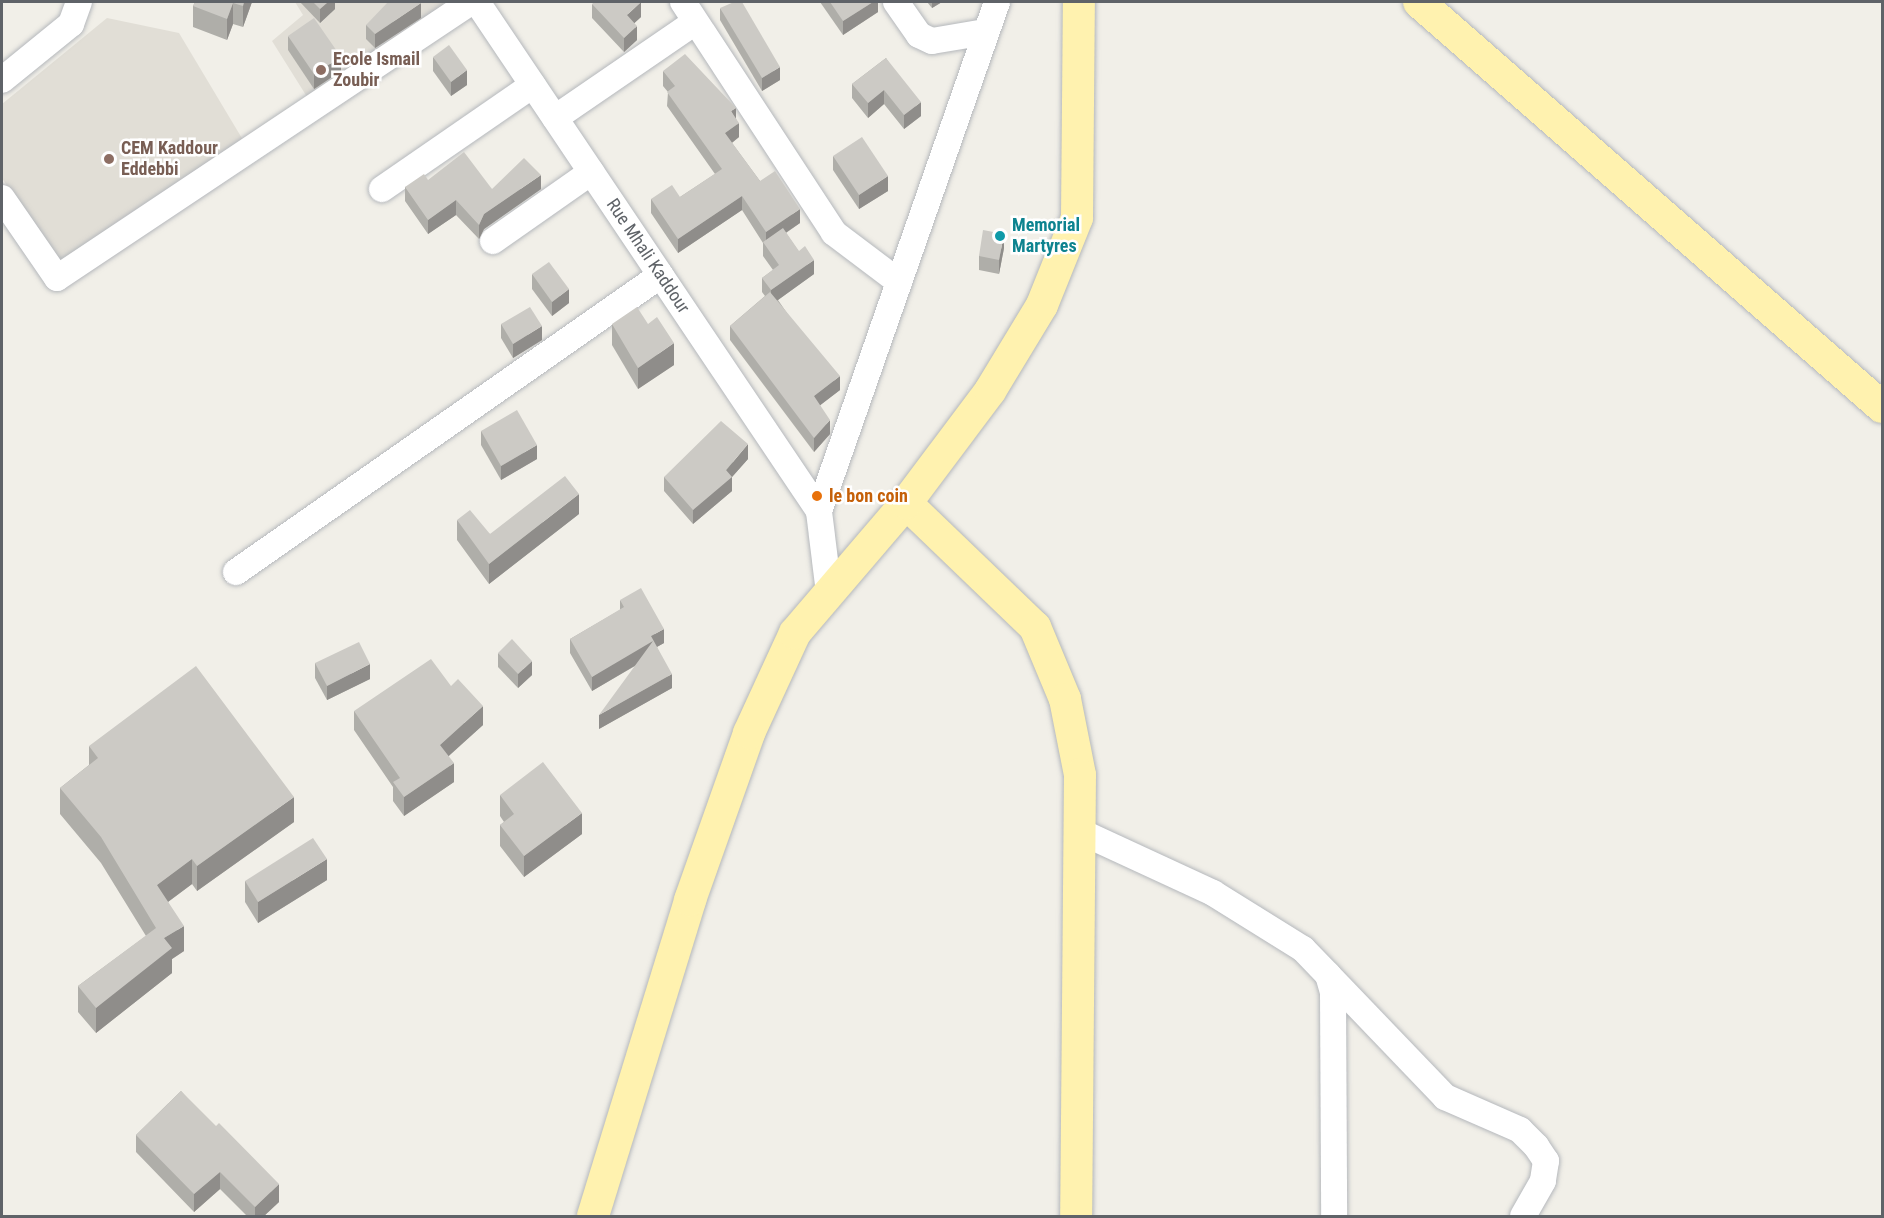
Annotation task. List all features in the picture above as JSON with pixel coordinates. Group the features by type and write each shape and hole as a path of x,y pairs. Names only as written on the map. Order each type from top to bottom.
{"main road":[{"path":"593,1216 690,900 749,733 795,633 906,503 990,391 1036,315 1077,218 1079,2"},
{"path":"1419,2 1882,406"},
{"path":"906,503 1035,627 1065,699 1080,775 1076,1216"}],"street":[{"path":"2,198 57,278 471,2"},
{"name":"Rue Mhali Kaddour","path":"477,2 819,511"},
{"path":"897,2 919,35 932,41 986,32"},
{"path":"829,593 819,511 997,2"},
{"path":"2,80 71,9"},
{"path":"555,118 688,12 834,233 899,282"},
{"path":"382,189 533,85"},
{"path":"493,241 591,172"},
{"path":"236,572 661,276"},
{"path":"1079,831 1214,893 1303,949 1445,1097 1520,1130 1536,1146 1546,1161 1543,1181 1523,1216"},
{"path":"1328,975 1333,993 1334,1216"}],"shaded area":[{"name":"Ecole Ismail Zoubir","path":"295,2 442,2 445,6 309,100 272,41 303,15"},
{"name":"CEM Kaddour Eddebbi","path":"107,18 179,33 243,140 59,268 2,178 2,104"}],"building":[{"path":"195,2 244,2 243,6 233,3 227,19 193,6"},
{"path":"313,2 328,2 320,9"},
{"path":"388,2 421,3 375,34 366,25"},
{"path":"594,2 641,2 627,15 637,26 624,38 592,4"},
{"path":"734,2 742,2 780,67 762,78 720,8"},
{"path":"830,2 873,2 843,21"},
{"path":"314,18 341,57 314,74 288,36"},
{"path":"449,45 467,70 451,82 433,57"},
{"path":"685,54 736,108 731,111 739,123 725,133 760,181 775,171 800,209 766,232 742,196 678,239 651,199 672,185 680,197 722,169 667,92 675,86 663,71"},
{"path":"886,58 921,102 904,115 884,90 868,103 852,84"},
{"path":"862,137 888,176 859,195 833,156"},
{"path":"464,152 492,189 524,158 541,175 484,214 479,225 456,200 428,220 405,187 424,174 428,180"},
{"path":"783,228 799,251 805,246 814,260 771,290 762,278 779,265 763,242"},
{"path":"983,230 1004,234 999,260 979,256"},
{"path":"549,262 569,289 552,302 532,274"},
{"path":"770,292 840,376 814,396 830,420 814,438 730,326"},
{"path":"530,307 542,326 513,344 501,324"},
{"path":"637,307 648,324 657,317 674,343 638,368 612,324"},
{"path":"517,410 537,445 501,466 481,431"},
{"path":"721,421 748,444 726,470 732,477 693,510 664,477"},
{"path":"565,476 579,494 489,564 457,520 470,510 490,534"},
{"path":"641,588 664,629 651,636 672,674 599,715 653,641 592,677 570,639 624,607 620,600"},
{"path":"512,639 532,661 518,674 498,653"},
{"path":"359,642 370,664 327,686 315,663"},
{"path":"431,659 451,686 458,679 483,706 440,745 454,763 404,797 393,782 400,778 354,711"},
{"path":"196,666 294,797 197,866 192,859 157,885 184,926 164,938 172,948 96,1008 78,986 156,928 101,837 60,788 98,758 89,746"},
{"path":"543,762 582,813 524,856 500,825 514,814 500,795"},
{"path":"313,838 327,859 258,902 245,881"},
{"path":"181,1091 216,1126 219,1123 279,1184 255,1207 220,1172 194,1194 136,1135"}],"place":[{"name":"Ecole Ismail Zoubir","path":"321,70"},
{"name":"CEM Kaddour Eddebbi","path":"109,159"},
{"name":"Memorial Martyres","path":"1000,236"},
{"name":"le bon coin","path":"817,496"}]}
